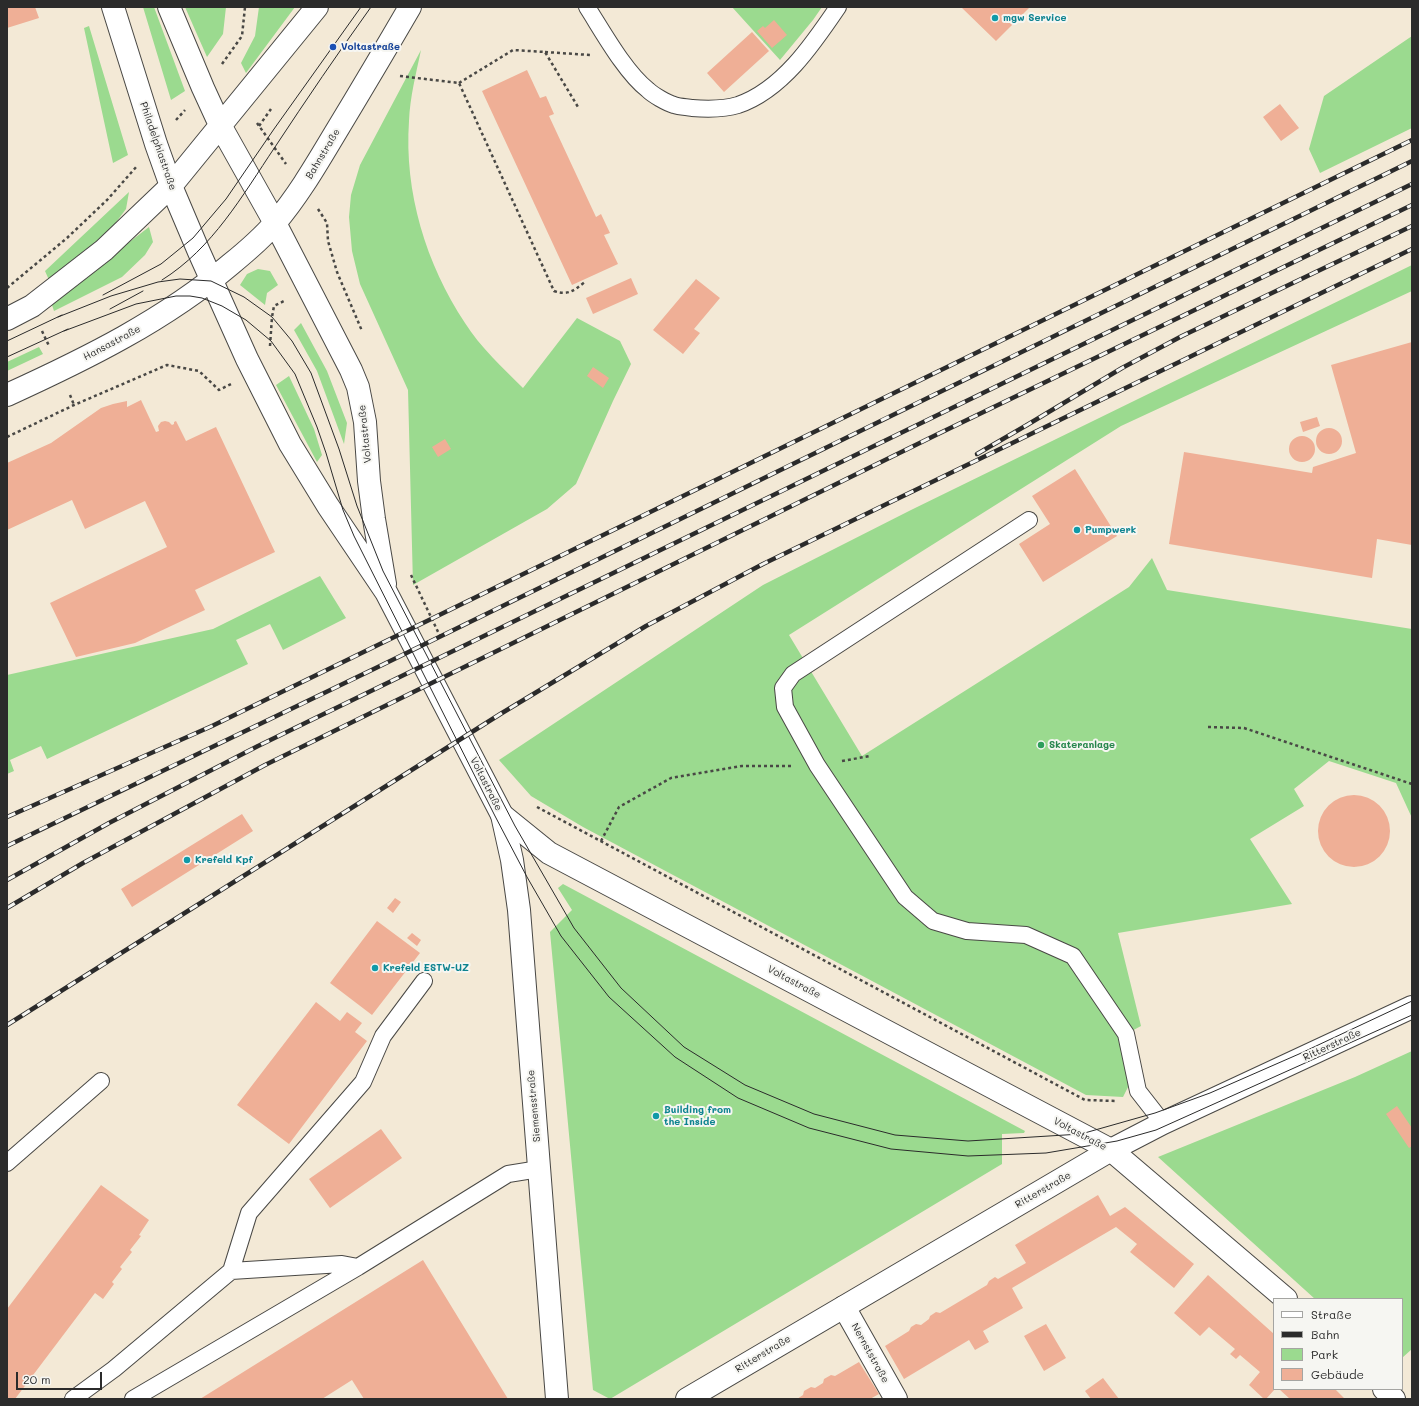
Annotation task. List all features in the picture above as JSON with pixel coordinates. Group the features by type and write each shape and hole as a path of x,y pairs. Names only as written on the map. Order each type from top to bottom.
{"main road":[{"name":"Philadelphiastraße","path":"113,7 156,144 212,281"},
{"path":"169,7 220,125 275,223"},
{"path":"7,319 32,306 104,250 172,186 317,7"},
{"name":"Bahnstraße","path":"212,281 250,248 275,223 303,187 410,7"},
{"name":"Voltastraße","path":"275,223 351,370 362,404 368,440 369,481 386,592"},
{"name":"Voltastraße","path":"212,281 253,372 290,444 328,506 386,592 502,815 549,853 1111,1150 1285,1298"},
{"name":"Hansastraße","path":"7,395 60,371 141,328 212,281"},
{"name":"Siemensstraße","path":"502,815 512,860 519,910 557,1399"},
{"name":"Ritterstraße","path":"687,1399 1111,1150 1163,1123 1412,1007"},
{"name":"Nernststraße","path":"844,1306 896,1399"},
{"path":"1385,1390 1394,1399"}],"lane":[{"path":"587,7 634,77 648,91 674,105 705,109 737,105 764,92 794,66 822,32 838,7"},
{"path":"1029,520 793,674 783,688 784,707 817,765 905,897 933,921 967,931 1026,935 1073,956 1126,1034 1138,1091 1163,1123"},
{"path":"74,1399 114,1369 231,1271 249,1213 363,1082 383,1036 424,981"},
{"path":"7,1163 101,1081"},
{"path":"133,1399 358,1267 508,1174 539,1169"},
{"path":"231,1271 342,1264 358,1267"}],"path":[{"path":"7,288 66,238 107,200 156,144 203,88 242,36 245,7"},
{"path":"372,72 459,83 513,50 597,56"},
{"path":"545,52 578,107"},
{"path":"459,83 554,291 562,294 572,292 585,282"},
{"path":"241,101 327,222 328,241 337,272 365,338"},
{"path":"259,126 271,109"},
{"path":"7,437 74,405 167,364 198,371 219,390 270,362 272,317 274,306 337,272"},
{"path":"410,572 444,642"},
{"path":"1208,727 1244,728 1412,784"},
{"path":"601,841 618,807 671,778 742,766 817,765 870,756"},
{"path":"532,805 1085,1100 1146,1100"}],"green space":[{"path":"143,7 154,7 185,91 171,100"},
{"path":"185,7 226,7 223,34 207,57"},
{"path":"259,7 295,7 246,73 241,63 255,36"},
{"path":"732,7 822,7 780,60"},
{"path":"89,26 128,155 113,163 84,28"},
{"path":"1412,36 1412,128 1320,173 1309,149 1324,96"},
{"path":"421,50 412,94 409,121 408,148 414,201 420,226 439,277 471,332 485,349 523,388 577,318 620,341 631,364 576,484 547,509 413,585 408,390 360,284 352,251 349,217 351,195 360,165"},
{"path":"129,192 126,209 108,233 49,280 45,271"},
{"path":"149,227 153,242 145,255 122,277 54,311 51,302"},
{"path":"1412,265 1412,291 1121,426 789,635 862,756 1129,587 1152,558 1167,590 1412,629 1412,818 1396,783 1329,761 1294,789 1304,806 1250,839 1292,904 1118,933 1141,1026 1126,1034 1129,1085 1123,1097 1086,1095 583,827 531,796 499,760 763,585 911,510"},
{"path":"258,269 270,271 278,285 267,293 265,305 240,285 247,274"},
{"path":"301,323 327,371 347,423 344,444 317,371 294,330"},
{"path":"39,347 43,354 7,371 7,362"},
{"path":"289,376 314,429 322,455 317,462 276,385"},
{"path":"320,576 346,618 283,650 270,624 236,640 248,664 47,759 41,746 10,760 14,771 7,774 7,675 213,629"},
{"path":"563,884 1025,1131 1024,1133 1002,1134 1002,1164 610,1399 593,1390 550,932 572,910 558,888"},
{"path":"1412,1051 1412,1349 1403,1357 1403,1298 1314,1298 1158,1157 1355,1077"}],"building":[{"path":"7,7 35,7 39,18 7,28"},
{"name":"mgw Service","path":"961,7 1030,7 996,41"},
{"path":"774,20 787,35 772,48 757,31 763,26 765,28"},
{"path":"752,32 769,51 724,92 707,73"},
{"path":"527,70 540,98 546,96 554,114 549,116 596,217 601,214 610,233 604,235 618,264 572,285 482,91"},
{"path":"1280,104 1299,128 1281,141 1263,117"},
{"path":"631,278 638,294 593,314 586,298"},
{"path":"696,279 720,298 694,329 700,333 683,354 653,330"},
{"path":"1412,342 1412,545 1377,539 1372,578 1169,544 1184,452 1312,473 1313,467 1356,453 1331,365"},
{"path":"593,367 609,378 603,388 587,376"},
{"path":"141,400 156,432 159,431 158,426 161,422 169,422 172,425 176,421 186,441 216,427 275,552 195,590 205,610 135,643 76,657 50,603 167,547 145,501 85,529 72,500 7,530 7,463 51,443 101,408 127,401 127,407"},
{"path":"1317,417 1320,426 1303,432 1300,422"},
{"path":"1329,428 1338,432 1342,441 1338,450 1329,454 1320,450 1316,441 1320,432"},
{"path":"1302,436 1311,440 1315,449 1311,458 1302,462 1293,458 1289,449 1293,440"},
{"path":"445,439 451,449 438,457 432,447"},
{"name":"Pumpwerk","path":"1075,469 1117,536 1043,582 1019,544 1050,524 1032,496"},
{"path":"1354,795 1368,798 1380,805 1387,817 1390,831 1387,845 1380,857 1368,864 1354,867 1340,864 1328,857 1321,845 1318,831 1321,817 1328,805 1340,798"},
{"name":"Krefeld Kpf","path":"242,814 253,831 132,907 121,889"},
{"path":"395,898 401,902 393,913 387,908"},
{"name":"Krefeld ESTW-UZ","path":"377,921 420,953 372,1015 330,983"},
{"path":"412,933 421,940 417,946 407,938"},
{"path":"316,1002 340,1021 347,1012 362,1023 355,1032 367,1041 289,1144 237,1105"},
{"path":"1397,1106 1412,1128 1412,1146 1409,1148 1386,1114"},
{"path":"381,1129 402,1158 330,1208 309,1179"},
{"path":"101,1185 149,1220 139,1235 141,1236 130,1250 132,1252 120,1267 122,1269 112,1282 114,1284 103,1299 95,1293 15,1399 7,1399 7,1309"},
{"path":"1098,1195 1110,1216 1125,1207 1194,1264 1174,1288 1130,1252 1137,1244 1116,1227 1012,1288 1023,1308 983,1331 989,1342 975,1350 969,1340 904,1379 885,1346 909,1331 911,1327 916,1324 921,1325 936,1312 940,1313 987,1285 989,1281 995,1277 998,1279 1026,1263 1015,1245"},
{"path":"423,1260 508,1399 364,1399 352,1380 322,1399 200,1399"},
{"path":"1208,1275 1273,1333 1274,1390 1266,1399 1264,1399 1249,1385 1260,1372 1240,1355 1236,1359 1230,1354 1235,1349 1209,1327 1200,1336 1174,1313"},
{"path":"1046,1324 1066,1358 1044,1371 1024,1336"},
{"path":"859,1362 879,1394 870,1399 797,1399 803,1395 804,1391 811,1387 815,1388 823,1383 824,1379 831,1375 835,1376"},
{"path":"1103,1378 1119,1399 1091,1399 1085,1391"},
{"path":"1280,1390 1336,1390 1345,1399 1290,1399"}],"tram line":[{"path":"103,295 161,264 193,238 226,199 361,7"},
{"path":"162,280 197,253 225,220 371,7"},
{"path":"58,317 111,296 158,282 180,279 211,281 244,297 272,317 292,341 311,373 339,449 357,506 383,571 515,826 574,928 621,988 684,1047 745,1085 814,1114 895,1135 968,1141 1081,1134 1155,1113 1210,1093 1299,1054 1412,1001"},
{"path":"110,309 143,291"},
{"path":"64,331 136,304 176,296 190,296 202,298 222,306 246,320 271,341 295,374 317,427 343,510 354,536 495,816 527,877 561,936 609,997 675,1057 738,1098 809,1128 891,1149 968,1156 1046,1153 1117,1141 1156,1130 1412,1015"},
{"path":"7,341 62,315"},
{"path":"7,357 68,329"}],"railway":[{"path":"7,817 212,726 1412,140"},
{"path":"7,846 382,665 1412,161"},
{"path":"7,880 109,823 258,746 1412,184"},
{"path":"7,908 83,863 265,765 940,433 1412,205"},
{"path":"977,454 1122,368 1182,336 1412,226"},
{"path":"7,1025 502,713 646,626 763,564 1412,249"}],"place":[{"name":"mgw Service","path":"995,18"},
{"name":"Voltastraße","path":"333,47"},
{"name":"Pumpwerk","path":"1077,530"},
{"name":"Skateranlage","path":"1041,745"},
{"name":"Krefeld Kpf","path":"187,860"},
{"name":"Krefeld ESTW-UZ","path":"375,968"},
{"name":"Building from the Inside","path":"656,1116"}]}
